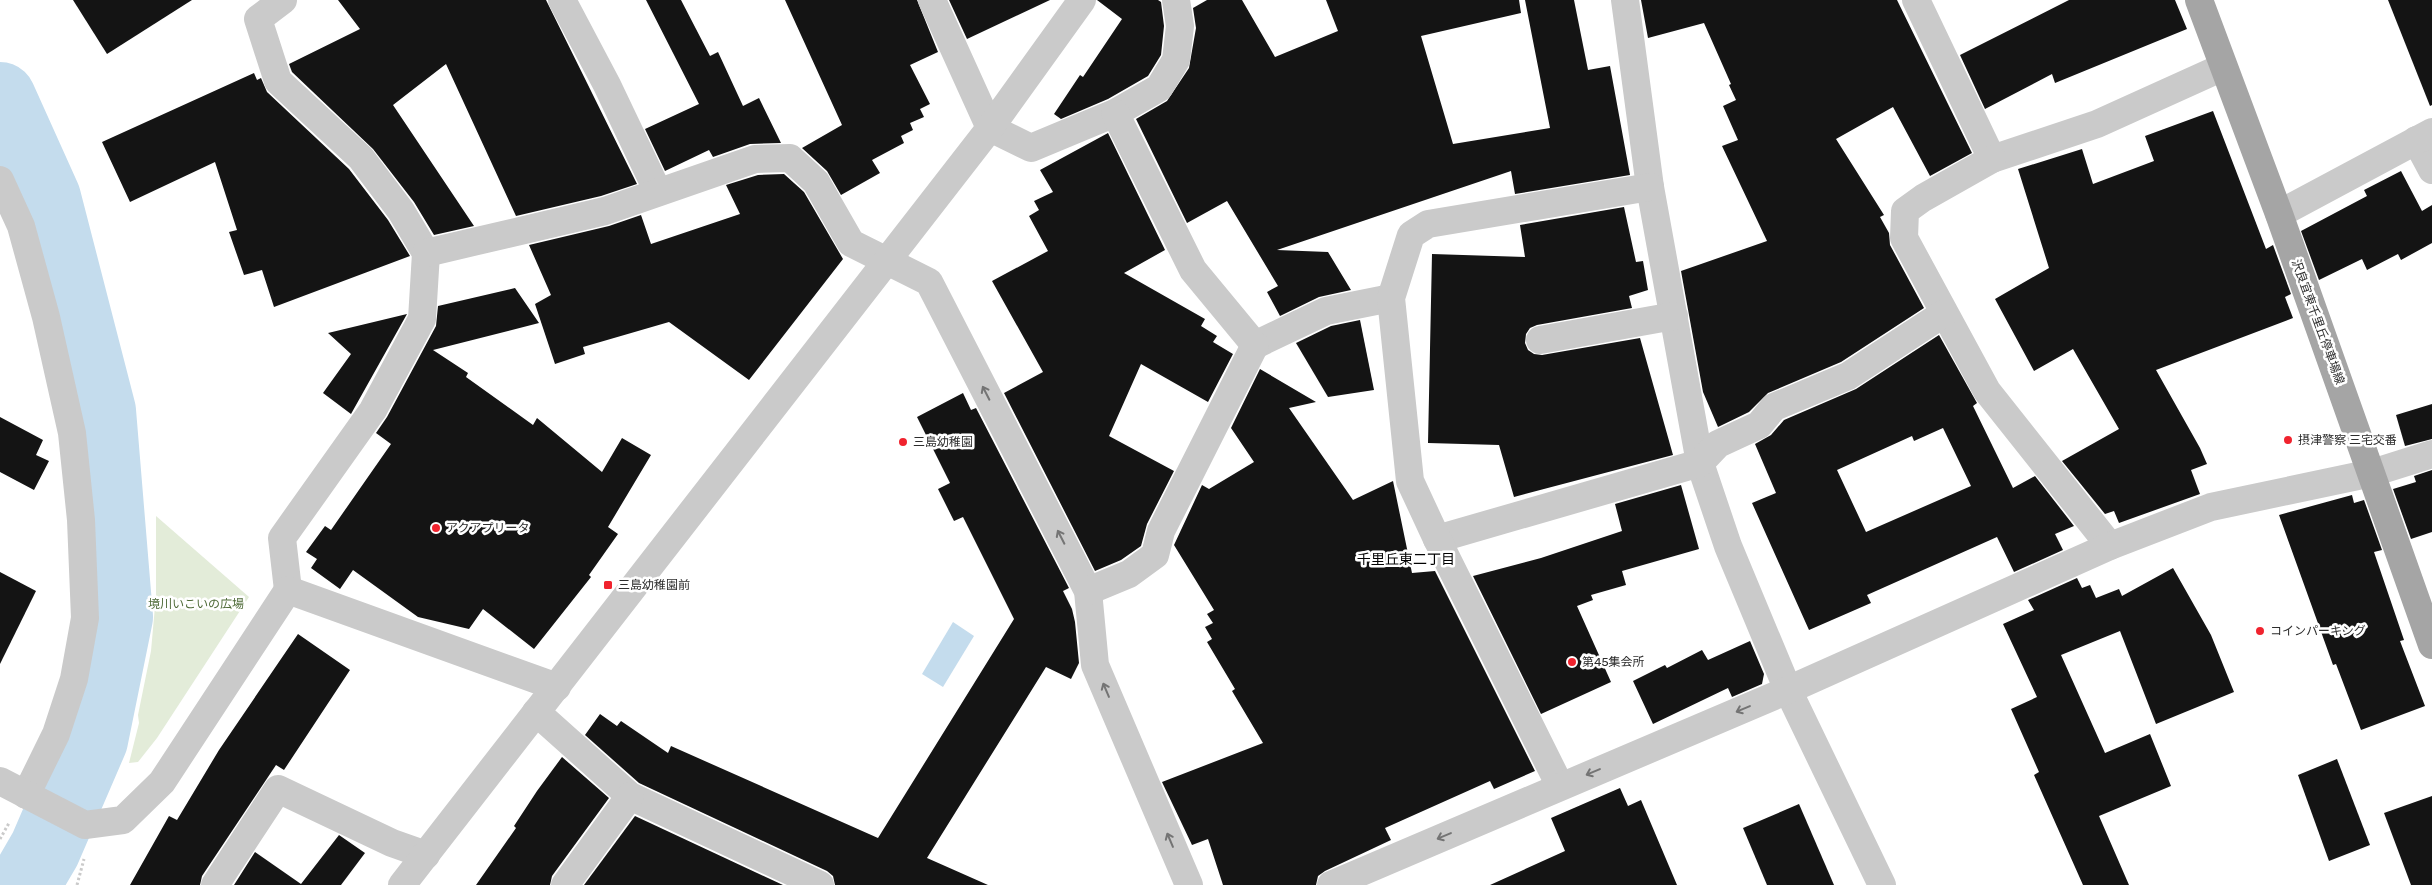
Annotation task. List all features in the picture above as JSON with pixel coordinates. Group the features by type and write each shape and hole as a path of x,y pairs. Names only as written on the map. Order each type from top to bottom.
{"main road":[{"name":"沢良宜東千里丘停車場線","path":"2199,0 2279,214 2432,645"}],"street":[{"path":"0,781 85,825 123,820 162,782 288,590 282,538 373,410 422,319 426,253 401,211 361,158 278,81 258,19 283,0"},
{"path":"562,0 607,85 658,192"},
{"path":"932,0 990,128 1031,148 1115,114 1160,88 1176,60 1180,26 1176,0"},
{"path":"402,885 990,128 1082,0"},
{"path":"1624,0 1650,187 1700,463 1728,546 1788,690 1882,885"},
{"path":"1916,0 1992,158"},
{"path":"2110,546 1987,391 1943,314 1904,238 1905,210 1992,158 2097,124 2223,66"},
{"path":"1115,114 1193,270 1255,345"},
{"path":"2279,214 2424,136 2432,170"},
{"path":"426,253 605,211 755,159 790,158 816,182 851,243 929,282 1088,591 1096,665 1189,885"},
{"path":"0,180 21,226 46,317 72,433 82,520 85,618 74,679 32,798"},
{"path":"1560,786 1410,481 1391,298 1411,235 1428,224 1650,187"},
{"path":"1088,591 1129,574 1155,555 1161,531 1255,345 1326,311 1391,298"},
{"path":"1437,539 1700,463 1718,444 1759,425 1774,407 1848,376 1943,314"},
{"path":"1540,340 1674,316"},
{"path":"1331,885 1788,690 2110,546 2211,507 2372,473 2432,454"},
{"path":"288,590 557,687"},
{"path":"536,712 630,796 820,885"},
{"path":"215,885 278,790 392,843 426,854"},
{"path":"565,885 630,796"}],"path":[{"path":"77,885 85,858"}],"green space":[{"name":"境川いこいの広場","path":"156,516 249,597 157,738 138,762 129,763 139,723 138,715 151,651 156,595"}],"water":[{"path":"953,622 974,636 943,687 922,674"}],"building":[{"path":"73,0 192,0 107,54"},
{"path":"338,0 546,0 637,184 601,196 516,216 446,64 393,105 474,226 434,235 414,202 373,149 292,72 289,64 360,29"},
{"path":"646,0 681,0 710,56 718,52 743,106 759,98 781,143 750,144 713,157 709,150 665,171 645,129 699,104"},
{"path":"785,0 917,0 938,52 910,65 930,104 920,109 924,117 910,123 913,130 901,136 904,143 872,160 880,173 841,195 827,171 802,148 842,125"},
{"path":"949,0 1050,0 967,39"},
{"path":"1097,0 1158,0 1161,2 1164,26 1161,55 1148,76 1108,99 1061,119 1054,114 1080,75 1083,77 1122,19"},
{"path":"1207,0 1242,0 1275,57 1338,31 1326,0 1519,0 1521,13 1421,36 1453,144 1550,128 1525,0 1574,0 1588,70 1610,66 1630,175 1515,194 1511,171 1277,250 1328,252 1351,290 1319,297 1280,316 1267,292 1278,286 1227,201 1187,223 1136,119 1167,101 1189,68 1196,28 1193,8"},
{"path":"1641,0 1897,0 1972,153 1930,176 1893,107 1836,139 1884,215 1880,217 1889,233 1890,245 1924,308 1841,362 1768,393 1749,412 1718,427 1703,392 1681,271 1767,241 1722,146 1738,140 1723,106 1736,100 1729,85 1731,84 1704,23 1648,38"},
{"path":"2069,0 2175,0 2187,29 2055,83 2052,74 1985,109 1960,55"},
{"path":"2388,0 2432,0 2432,105 2430,106"},
{"path":"254,73 257,80 261,78 267,92 349,169 388,220 410,256 274,307 262,270 244,275 229,232 237,230 215,162 130,202 102,142"},
{"path":"2213,111 2266,249 2273,245 2291,294 2285,297 2293,318 2156,370 2207,464 2191,470 2200,494 2119,523 2114,511 2105,514 2062,461 2119,429 2073,349 2034,371 1995,299 2049,268 2018,169 2082,149 2093,184 2154,161 2145,136"},
{"path":"1108,133 1165,250 1124,273 1205,319 1201,326 1217,336 1213,342 1233,354 1208,402 1141,364 1109,436 1174,471 1147,524 1141,546 1121,560 1095,571 1004,393 1043,372 992,281 1048,251 1029,216 1039,210 1034,201 1053,192 1040,170"},
{"path":"2401,171 2422,211 2432,205 2432,243 2401,260 2398,254 2367,270 2362,259 2319,280 2301,231 2367,196 2364,190"},
{"path":"784,174 804,192 843,259 749,380 669,322 583,347 585,354 555,364 535,304 551,295 529,245 609,226 641,215 651,244 740,214 726,185 758,175"},
{"path":"1624,207 1636,262 1643,261 1648,290 1629,296 1632,308 1537,325 1530,328 1526,334 1525,343 1528,350 1534,354 1542,355 1640,338 1673,455 1514,497 1499,445 1428,443 1432,254 1525,257 1520,225"},
{"path":"515,288 539,323 433,350 468,373 466,377 533,425 537,418 602,472 622,438 651,455 608,527 618,534 589,575 591,577 534,649 483,609 469,629 418,617 353,570 340,589 311,568 317,559 306,552 325,526 331,530 391,444 376,433 387,417 436,326 438,306"},
{"path":"407,314 351,414 323,393 351,354 328,333"},
{"path":"1360,320 1374,390 1328,397 1296,343 1331,326"},
{"path":"1939,335 1977,403 1973,406 2013,488 2035,476 2074,526 2055,534 2063,550 2014,572 1997,537 1867,595 1871,603 1809,630 1752,503 1776,493 1755,444 1771,435 1784,420 1856,389","holes":["1943,428 1971,486 1866,532 1837,470 1912,436 1914,441"]},
{"path":"1260,369 1316,402 1289,408 1353,500 1393,481 1412,573 1435,571 1535,771 1494,789 1490,781 1385,828 1391,840 1325,871 1318,876 1316,885 1223,885 1208,839 1192,845 1162,782 1263,743 1232,691 1235,689 1207,642 1212,639 1205,627 1213,623 1207,614 1214,610 1174,545 1202,485 1209,489 1254,462 1231,428"},
{"path":"963,393 971,410 976,408 1069,588 1063,591 1072,609 1075,622 1079,663 1071,679 1046,667 927,858 988,885 835,885 833,876 827,871 639,783 585,735 600,714 617,726 621,721 668,753 671,746 878,838 1014,619 963,517 954,521 938,489 950,483 917,417"},
{"path":"2432,404 2432,439 2405,446 2396,415"},
{"path":"0,417 43,440 36,455 49,461 34,490 0,472"},
{"path":"2432,470 2432,532 2411,539 2393,489 2416,482 2414,476"},
{"path":"1681,485 1699,549 1622,571 1626,585 1591,595 1593,600 1577,606 1611,682 1541,714 1473,576 1541,558 1622,531 1615,504"},
{"path":"2352,495 2354,503 2364,500 2382,550 2374,552 2404,640 2400,641 2425,706 2361,730 2336,664 2333,665 2279,515"},
{"path":"2173,568 2211,635 2234,692 2156,724 2120,631 2061,655 2105,753 2150,734 2171,786 2099,816 2129,885 2083,885 2034,775 2039,772 2011,709 2037,697 2003,624 2034,610 2028,600 2077,578 2082,588 2090,585 2096,598 2119,589 2122,596"},
{"path":"0,572 36,591 0,664"},
{"path":"298,634 350,670 284,770 276,765 202,876 200,885 130,885 169,816 177,820 219,750"},
{"path":"1750,641 1764,674 1762,684 1732,697 1728,688 1653,724 1633,681 1665,665 1667,668 1702,650 1708,660"},
{"path":"562,757 609,798 552,876 550,885 476,885 516,828 514,826 537,791"},
{"path":"2337,759 2370,845 2329,861 2298,775"},
{"path":"1620,788 1628,806 1641,800 1677,885 1490,885 1565,851 1551,818"},
{"path":"2432,796 2432,885 2411,885 2384,813"},
{"path":"1799,804 1834,885 1767,885 1743,828"},
{"path":"635,816 783,885 584,885"},
{"path":"339,835 365,853 341,885 234,885 255,852 301,884"}],"waterway":[{"path":"0,98 45,198 100,411 117,617 92,740 45,849 24,885"}],"place":[{"name":"摂津警察 三宅交番","path":"2288,440"},
{"name":"三島幼稚園","path":"903,442"},
{"name":"アクアプリータ","path":"436,528"},
{"name":"三島幼稚園前","path":"608,585"},
{"name":"コインパーキング","path":"2260,631"},
{"name":"第45集会所","path":"1572,662"}],"district":[{"name":"千里丘東二丁目","path":"1406,559"}]}
